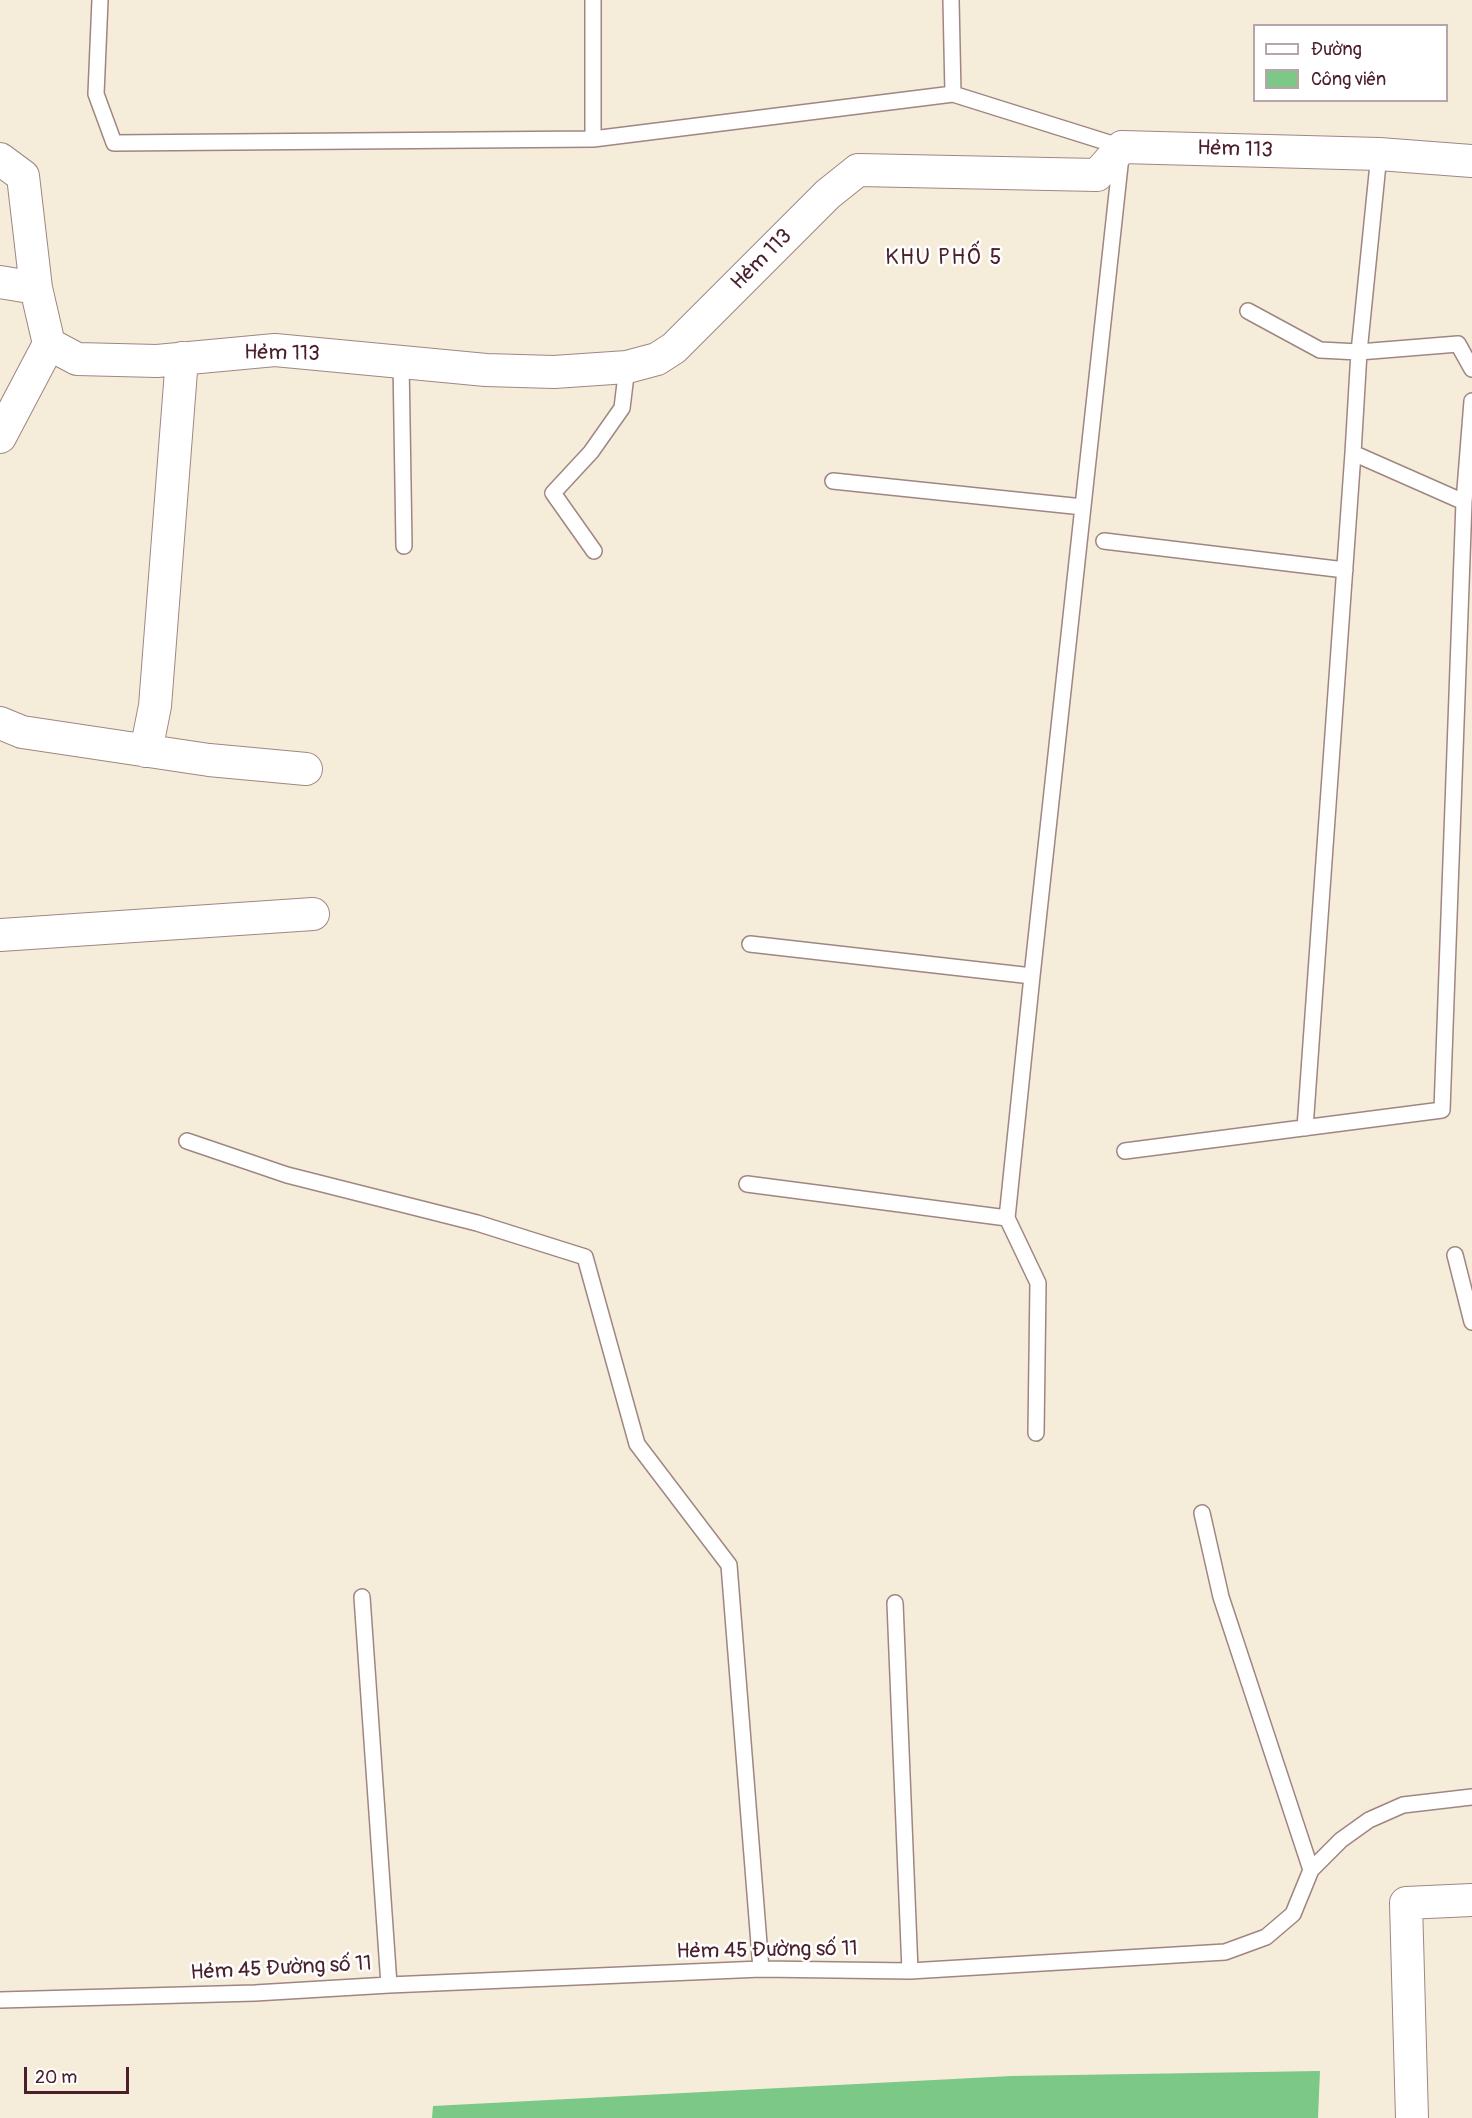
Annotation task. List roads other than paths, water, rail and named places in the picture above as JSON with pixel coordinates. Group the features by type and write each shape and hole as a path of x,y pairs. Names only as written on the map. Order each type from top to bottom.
{"street":[{"name":"Hẻm 113","path":"49,344 77,359 157,361 275,350 486,370 542,372 627,368 657,359 685,338 828,194 858,170 1097,175 1122,147 1379,154 1472,161"},
{"path":"0,159 23,176 36,288 49,344 0,437"},
{"path":"0,282 36,288"},
{"path":"146,751 155,706 182,358"},
{"path":"0,723 22,732 146,751 209,760 306,769"},
{"path":"0,935 313,914"},
{"path":"1412,2118 1406,1903 1472,1900"}],"lane":[{"path":"100,0 96,94 114,143 593,139 953,94 1122,147 1007,1218 1038,1283 1036,1434"},
{"path":"593,0 593,139"},
{"path":"951,0 953,94"},
{"path":"1305,1128 1359,352 1379,154"},
{"path":"1248,311 1320,350 1359,352 1458,344 1472,369"},
{"path":"400,361 404,546"},
{"path":"594,551 553,493 591,452 622,408 627,368"},
{"path":"1125,1151 1442,1110 1464,502 1472,401"},
{"path":"1353,453 1464,502"},
{"path":"833,481 1083,507"},
{"path":"1104,541 1345,570"},
{"path":"750,944 1032,976"},
{"path":"187,1141 287,1175 477,1222 585,1257 638,1444 729,1565 761,1969"},
{"path":"747,1184 1007,1218"},
{"path":"1455,1255 1472,1322"},
{"path":"1202,1513 1221,1597 1311,1870"},
{"path":"362,1597 389,1985"},
{"path":"895,1603 910,1971"},
{"name":"Hẻm 45 Đường số 11","path":"0,2000 255,1993 761,1969 910,1971 1225,1952 1266,1937 1293,1914 1311,1870 1341,1840 1369,1820 1403,1805 1472,1797"}],"district":[{"name":"KHU PHỐ 5","path":"944,258"}]}
